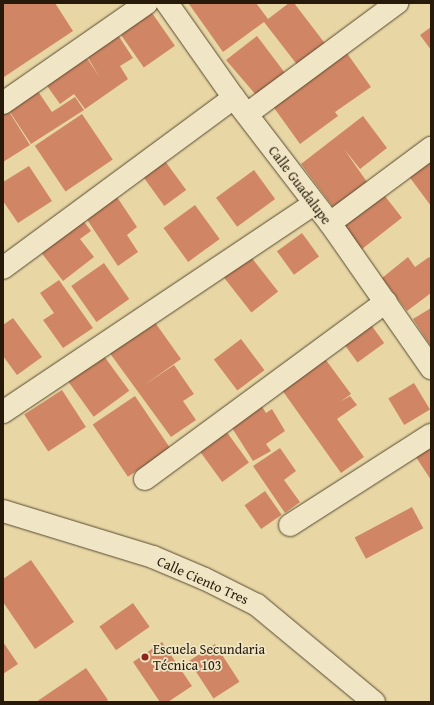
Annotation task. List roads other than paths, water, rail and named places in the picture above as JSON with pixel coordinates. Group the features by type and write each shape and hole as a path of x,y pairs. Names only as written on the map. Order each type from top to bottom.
{"street":[{"path":"3,103 147,3"},
{"path":"3,268 241,106 397,3"},
{"name":"Calle Guadalupe","path":"173,5 241,106 314,204 330,223 431,368"},
{"path":"330,223 431,148"},
{"path":"3,412 314,204"},
{"path":"145,480 386,302"},
{"path":"290,525 431,435"},
{"name":"Calle Ciento Tres","path":"3,511 153,558 205,579 257,605 374,702"}],"place":[{"name":"Escuela Secundaria Técnica 103","path":"145,657"}]}
